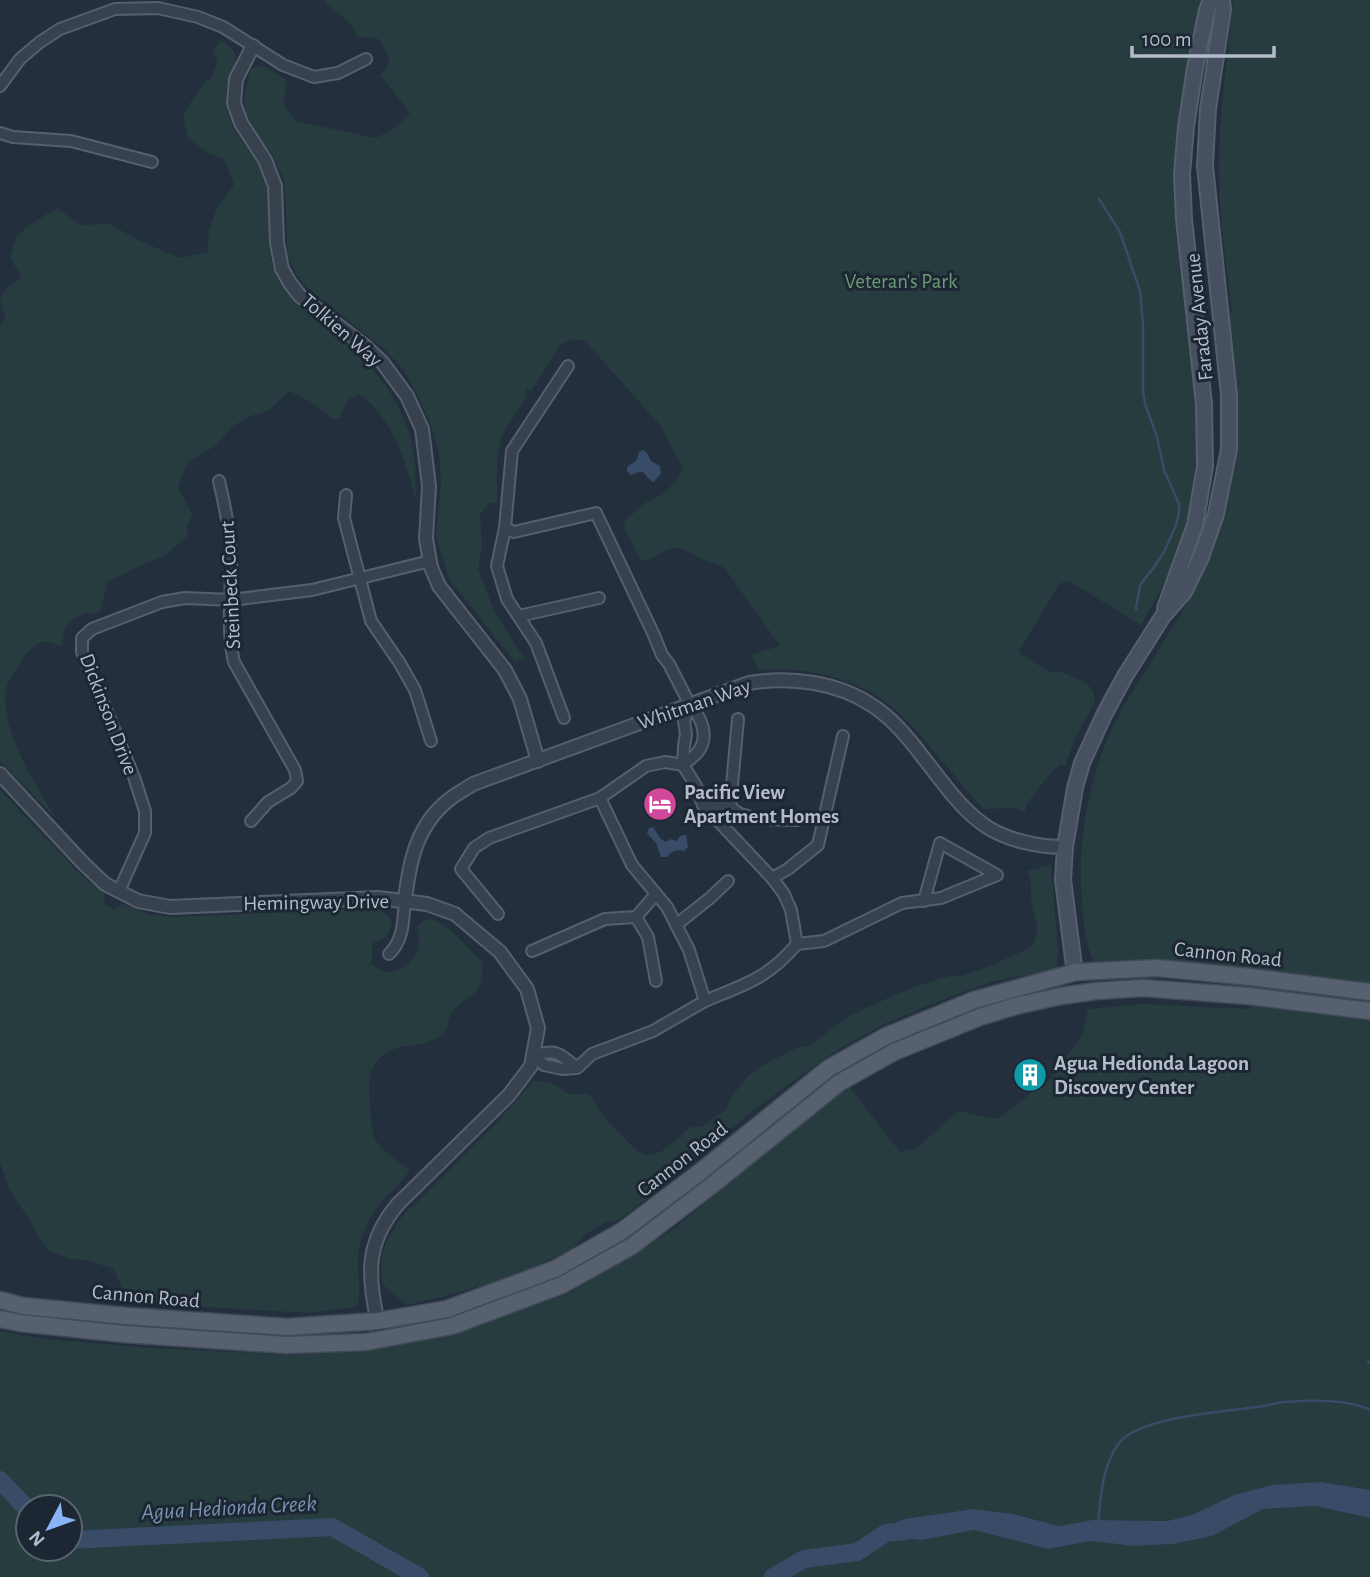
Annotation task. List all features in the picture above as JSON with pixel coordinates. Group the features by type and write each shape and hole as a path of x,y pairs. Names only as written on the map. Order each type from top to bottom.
{"main road":[{"name":"Faraday Avenue","path":"1163,616 1195,525 1205,466 1204,404 1184,219 1182,174 1195,68 1211,0"},
{"name":"Faraday Avenue","path":"1079,993 1063,880 1074,788 1091,741 1120,685 1163,616 1184,592 1201,557 1216,514 1229,449 1229,395 1205,166 1208,108 1223,10 1222,0"},
{"name":"Cannon Road","path":"0,1300 23,1306 126,1316 287,1327 378,1321 447,1308 555,1269 622,1231 829,1068 886,1036 974,1000 1075,969 1157,968 1370,992"},
{"name":"Cannon Road","path":"0,1319 124,1334 287,1345 366,1342 452,1326 562,1285 632,1246 839,1083 894,1052 980,1017 1016,1006 1079,993 1157,988 1370,1011"}],"street":[{"path":"0,86 20,60 40,42 70,25 115,9 158,8 198,17 223,27 283,65 314,77 338,73 366,59"},
{"name":"Tolkien Way","path":"253,46 236,79 234,103 241,123 265,160 275,186 277,243 282,269 300,296 365,346 382,362 407,396 422,429 429,486 426,539 430,561 439,586 505,670 520,699 538,761"},
{"path":"0,133 13,137 71,141 152,162"},
{"path":"564,718 536,643 507,599 497,566 505,528 512,452 568,366"},
{"name":"Steinbeck Court","path":"219,481 228,524 231,557 230,645 234,662 295,770 297,781 291,788 268,802 251,821"},
{"path":"346,495 344,518 371,621 415,690 431,741"},
{"path":"498,914 461,869 474,848 489,838 600,798 646,766 665,762 683,765 699,752 703,738 700,716 690,705 662,655 596,513 514,531 505,528"},
{"name":"Dickinson Drive","path":"119,891 145,834 145,811 82,652 82,638 92,629 162,602 186,598 231,600 312,590 430,561"},
{"path":"519,617 599,598"},
{"name":"Whitman Way","path":"389,954 396,947 403,928 415,849 424,827 450,798 473,785 749,683 764,680 798,681 832,687 873,706 905,734 952,794 988,827 1020,840 1065,847"},
{"path":"690,705 684,721 687,734 683,765 704,805 784,894 791,910 797,944"},
{"path":"730,807 738,719"},
{"path":"772,878 818,845 843,736"},
{"name":"Hemingway Drive","path":"0,774 105,884 138,901 170,906 378,898 426,904 455,914 499,952 527,989 538,1028 531,1066 509,1095 416,1185 384,1223 373,1248 370,1264 381,1340"},
{"path":"600,798 632,865 667,907 677,925 689,950 705,1001"},
{"path":"704,805 730,807 740,814 759,819 797,820"},
{"path":"534,1056 545,1051 562,1055 577,1068 592,1054 653,1031 705,1001 754,981 782,961 797,944 824,941 902,904 924,901 941,898 997,875 940,843 924,901"},
{"path":"677,925 728,881"},
{"path":"532,951 605,919 636,918 656,894"},
{"path":"636,918 648,937 656,981"}],"green space":[{"name":"Veteran's Park","path":"324,0 1201,0 1182,94 1175,166 1176,209 1197,425 1191,498 1175,558 1141,625 1069,581 1059,584 1019,651 1050,672 1059,671 1082,681 1090,687 1095,702 1076,737 1065,766 1061,764 1053,770 1029,801 1025,812 1015,808 984,809 905,719 891,706 861,687 811,672 759,670 751,655 780,646 723,566 704,560 682,548 668,549 647,561 641,560 625,529 624,521 645,503 663,494 676,481 683,468 660,425 585,341 573,340 561,344 531,391 527,389 527,396 502,435 497,460 497,502 488,504 480,515 482,547 478,570 495,613 524,658 515,662 449,579 436,536 441,484 439,455 432,427 417,394 403,369 385,350 306,287 296,274 287,254 284,180 271,153 253,129 246,114 244,95 251,69 262,65 287,80 283,104 295,121 376,138 395,128 410,113 380,75 388,66 389,56 381,42 375,37 357,37 348,21"},
{"path":"1233,0 1370,0 1370,1490 1322,1482 1234,1495 1192,1515 1167,1521 1092,1520 1059,1526 1013,1514 974,1509 904,1519 922,1540 974,1530 1048,1549 1091,1541 1134,1546 1173,1544 1212,1536 1262,1509 1315,1506 1370,1518 1370,1577 0,1577 0,1331 46,1339 152,1348 297,1355 439,1338 567,1294 670,1232 817,1110 850,1088 900,1152 916,1148 959,1111 997,1119 1051,1078 1082,1035 1088,1009 1144,1004 1250,1009 1254,968 1195,963 1094,963 1085,933 1081,880 1086,815 1103,750 1121,711 1182,612 1203,571 1221,522 1233,475 1237,416 1227,309 1232,313 1219,191 1222,108"},
{"path":"221,40 230,46 236,58 226,95 230,121 261,169 268,191 269,247 274,270 290,296 359,355 396,402 411,440 415,462 416,499 396,441 380,414 358,394 346,403 340,418 333,419 313,403 289,391 269,410 248,417 232,427 215,446 187,463 178,487 192,514 187,527 188,536 164,556 107,582 100,613 86,614 72,620 65,629 63,645 45,642 35,646 23,658 7,686 8,722 14,739 29,773 56,818 0,761 0,326 6,317 0,297 21,277 10,257 16,237 57,208 81,225 109,224 144,243 181,258 208,252 209,229 218,206 234,185 224,159 209,154 188,137 183,114 206,80 211,79 218,60 213,51"},
{"path":"0,790 81,875 105,894 104,904 114,909 121,904 151,915 176,917 375,908 392,922 387,936 373,942 371,964 379,969 392,972 410,962 419,945 418,925 430,919 460,938 482,962 478,989 452,1013 444,1034 434,1040 387,1052 377,1061 371,1073 369,1079 374,1138 386,1152 410,1170 376,1208 364,1230 358,1255 358,1304 308,1313 123,1302 121,1286 114,1269 49,1251 39,1238 10,1191 0,1163"},
{"path":"1051,865 1057,968 995,981 954,995 884,1024 834,1052 755,1109 709,1147 697,1153 686,1167 619,1220 600,1225 586,1234 572,1249 527,1270 407,1305 383,1285 382,1254 401,1218 501,1118 533,1081 550,1082 569,1094 589,1094 605,1118 637,1151 648,1155 661,1152 691,1127 702,1127 726,1109 747,1077 760,1067 796,1048 809,1046 844,1019 899,993 935,980 954,975 959,977 1032,947 1037,928 1027,871"}],"water":[{"path":"643,450 651,461 660,466 661,474 655,482 643,472 631,475 627,471 627,467 637,460 639,452"},
{"path":"653,827 666,842 671,839 677,841 680,836 686,835 688,847 684,851 676,850 667,857 661,857 656,843 647,833 649,828"},
{"path":"1322,1482 1370,1490 1370,1518 1315,1506 1263,1509 1212,1536 1173,1544 1134,1546 1091,1541 1048,1549 974,1530 922,1540 870,1534 904,1519 974,1509 1013,1514 1059,1526 1092,1520 1167,1521 1192,1515 1234,1495 1272,1485"}],"waterway":[{"path":"1099,199 1120,232 1140,291 1145,404 1157,437 1164,470 1179,504 1176,525 1165,550 1140,585 1136,609"},
{"path":"1098,1524 1103,1481 1114,1450 1131,1433 1147,1426 1188,1416 1282,1402 1340,1402 1370,1410"},
{"name":"Agua Hedionda Creek","path":"0,1480 14,1495"},
{"name":"Agua Hedionda Creek","path":"84,1539 332,1527 420,1577"},
{"name":"Agua Hedionda Creek","path":"773,1577 804,1559 857,1552 886,1533 906,1531"}],"place":[{"name":"Pacific View Apartment Homes","path":"660,804"},
{"name":"Agua Hedionda Lagoon Discovery Center","path":"1030,1075"}]}
